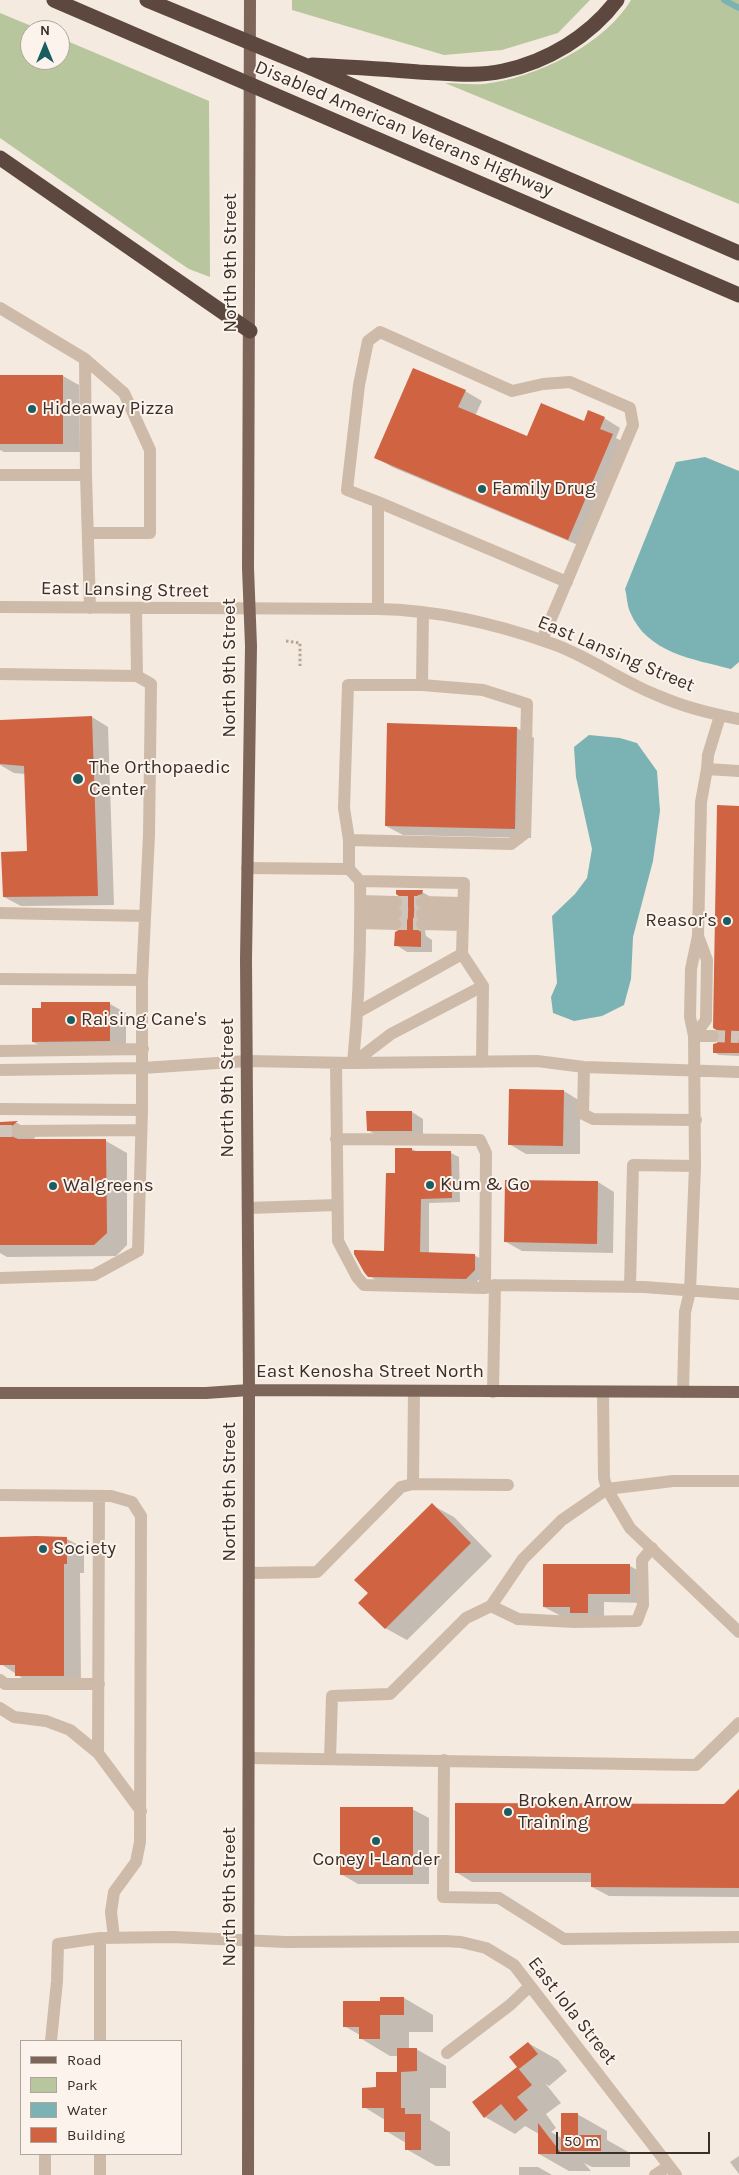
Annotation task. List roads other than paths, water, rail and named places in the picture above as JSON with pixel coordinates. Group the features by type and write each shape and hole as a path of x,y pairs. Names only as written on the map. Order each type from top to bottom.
{"highway":[{"name":"Disabled American Veterans Highway","path":"54,0 739,295"},
{"name":"Disabled American Veterans Highway","path":"147,0 302,64 739,253"},
{"path":"302,64 473,75 502,71 529,64 572,42 602,18 617,0"},
{"path":"0,158 250,331"}],"main road":[{"name":"North 9th Street","path":"248,2175 249,1390 246,1061 251,646 249,610 250,0"},
{"name":"East Kenosha Street North","path":"0,1393 206,1393 249,1390 739,1392"}],"street":[{"path":"0,308 84,359 124,393 150,450 150,533 88,533"},
{"path":"542,640 567,582 634,425 630,408 570,382 543,384 512,391 380,332 368,341 359,385 347,490 567,582"},
{"path":"84,359 90,608"},
{"path":"0,475 86,475"},
{"path":"378,502 378,609"},
{"name":"East Lansing Street","path":"0,607 249,610 378,609 423,612 471,620 554,644 658,696 720,716 739,719"},
{"path":"136,609 137,676"},
{"path":"422,685 423,612"},
{"path":"0,674 137,676 151,684 149,835 142,980 143,1068 138,1251 94,1275 0,1278"},
{"path":"349,840 511,844 524,834 527,704 483,690 422,685 348,685 344,808 349,840 349,869 360,881 358,1012 353,1063"},
{"path":"683,1392 684,1312 690,1291 696,1120 694,1036 690,1017 691,970 698,936 701,802 708,755 720,716"},
{"path":"707,769 739,771"},
{"path":"247,868 349,869"},
{"path":"360,881 464,883 462,954 483,986 482,1062"},
{"path":"360,912 396,913 360,912"},
{"path":"0,913 145,916"},
{"path":"463,914 422,914 463,914"},
{"path":"358,1012 462,954"},
{"path":"0,980 142,980"},
{"path":"353,1063 391,1034 483,986"},
{"path":"694,1036 713,1036"},
{"path":"0,1051 143,1049"},
{"path":"0,1070 143,1068 246,1061 353,1063 537,1061 584,1067 739,1072"},
{"path":"336,1063 336,1205 338,1241 357,1277 364,1285 630,1287 739,1294"},
{"path":"584,1067 583,1114 593,1119 696,1120"},
{"path":"0,1109 142,1110"},
{"path":"18,1131 141,1130"},
{"path":"336,1139 480,1140 486,1153 493,1392"},
{"path":"630,1287 633,1165 695,1166"},
{"path":"248,1208 336,1205"},
{"path":"413,1484 414,1391"},
{"path":"603,1392 604,1478 607,1489 630,1528 739,1632"},
{"path":"330,1759 332,1696 390,1694 466,1618 490,1606 529,1553 562,1520 607,1489 673,1481 739,1481"},
{"path":"249,1574 317,1572 401,1488 413,1484 508,1486"},
{"path":"0,1495 111,1496 132,1502 141,1516 140,1842 136,1862 114,1892 111,1912 114,1938"},
{"path":"98,1753 100,1496"},
{"path":"490,1606 518,1619 574,1622 637,1621 643,1606 642,1560 652,1548"},
{"path":"0,1680 5,1684 99,1684"},
{"path":"0,1708 14,1717 46,1721 70,1730 98,1753 141,1811"},
{"path":"249,1758 696,1764 739,1723"},
{"path":"444,1760 443,1898 498,1898 564,1939 739,1937"},
{"name":"East Iola Street","path":"51,2040 57,1981 58,1944 100,1938 172,1937 248,1941 461,1942 486,1948 500,1954 514,1965 672,2170"},
{"path":"100,1938 100,2040"},
{"path":"448,2053 510,2005 530,1986"},
{"path":"44,2175 45,2155"},
{"path":"100,2155 100,2175"},
{"path":"655,2175 672,2170"}],"water":[{"path":"705,457 739,471 739,662 731,669 673,652 648,637 638,626 630,612 625,589 676,462"},
{"path":"589,735 620,738 637,743 657,771 660,811 653,861 633,937 631,979 624,1005 602,1016 574,1021 553,1013 551,997 557,983 552,916 575,894 587,878 592,849 576,777 574,747"}],"waterway":[{"path":"724,0 739,8"}],"tunnel":[{"path":"396,902 422,902"},
{"path":"396,913 422,914"},
{"path":"395,924 422,924"},
{"path":"713,1036 739,1037"},
{"path":"0,1131 18,1131"}],"place":[{"name":"Hideaway Pizza","path":"32,409"},
{"name":"Family Drug","path":"482,489"},
{"name":"The Orthopaedic Center","path":"78,779"},
{"name":"Reasor's","path":"727,921"},
{"name":"Raising Cane's","path":"71,1020"},
{"name":"Kum & Go","path":"430,1185"},
{"name":"Walgreens","path":"53,1186"},
{"name":"Society","path":"43,1549"},
{"name":"Broken Arrow Training","path":"508,1812"},
{"name":"Coney I-Lander","path":"376,1841"}]}
